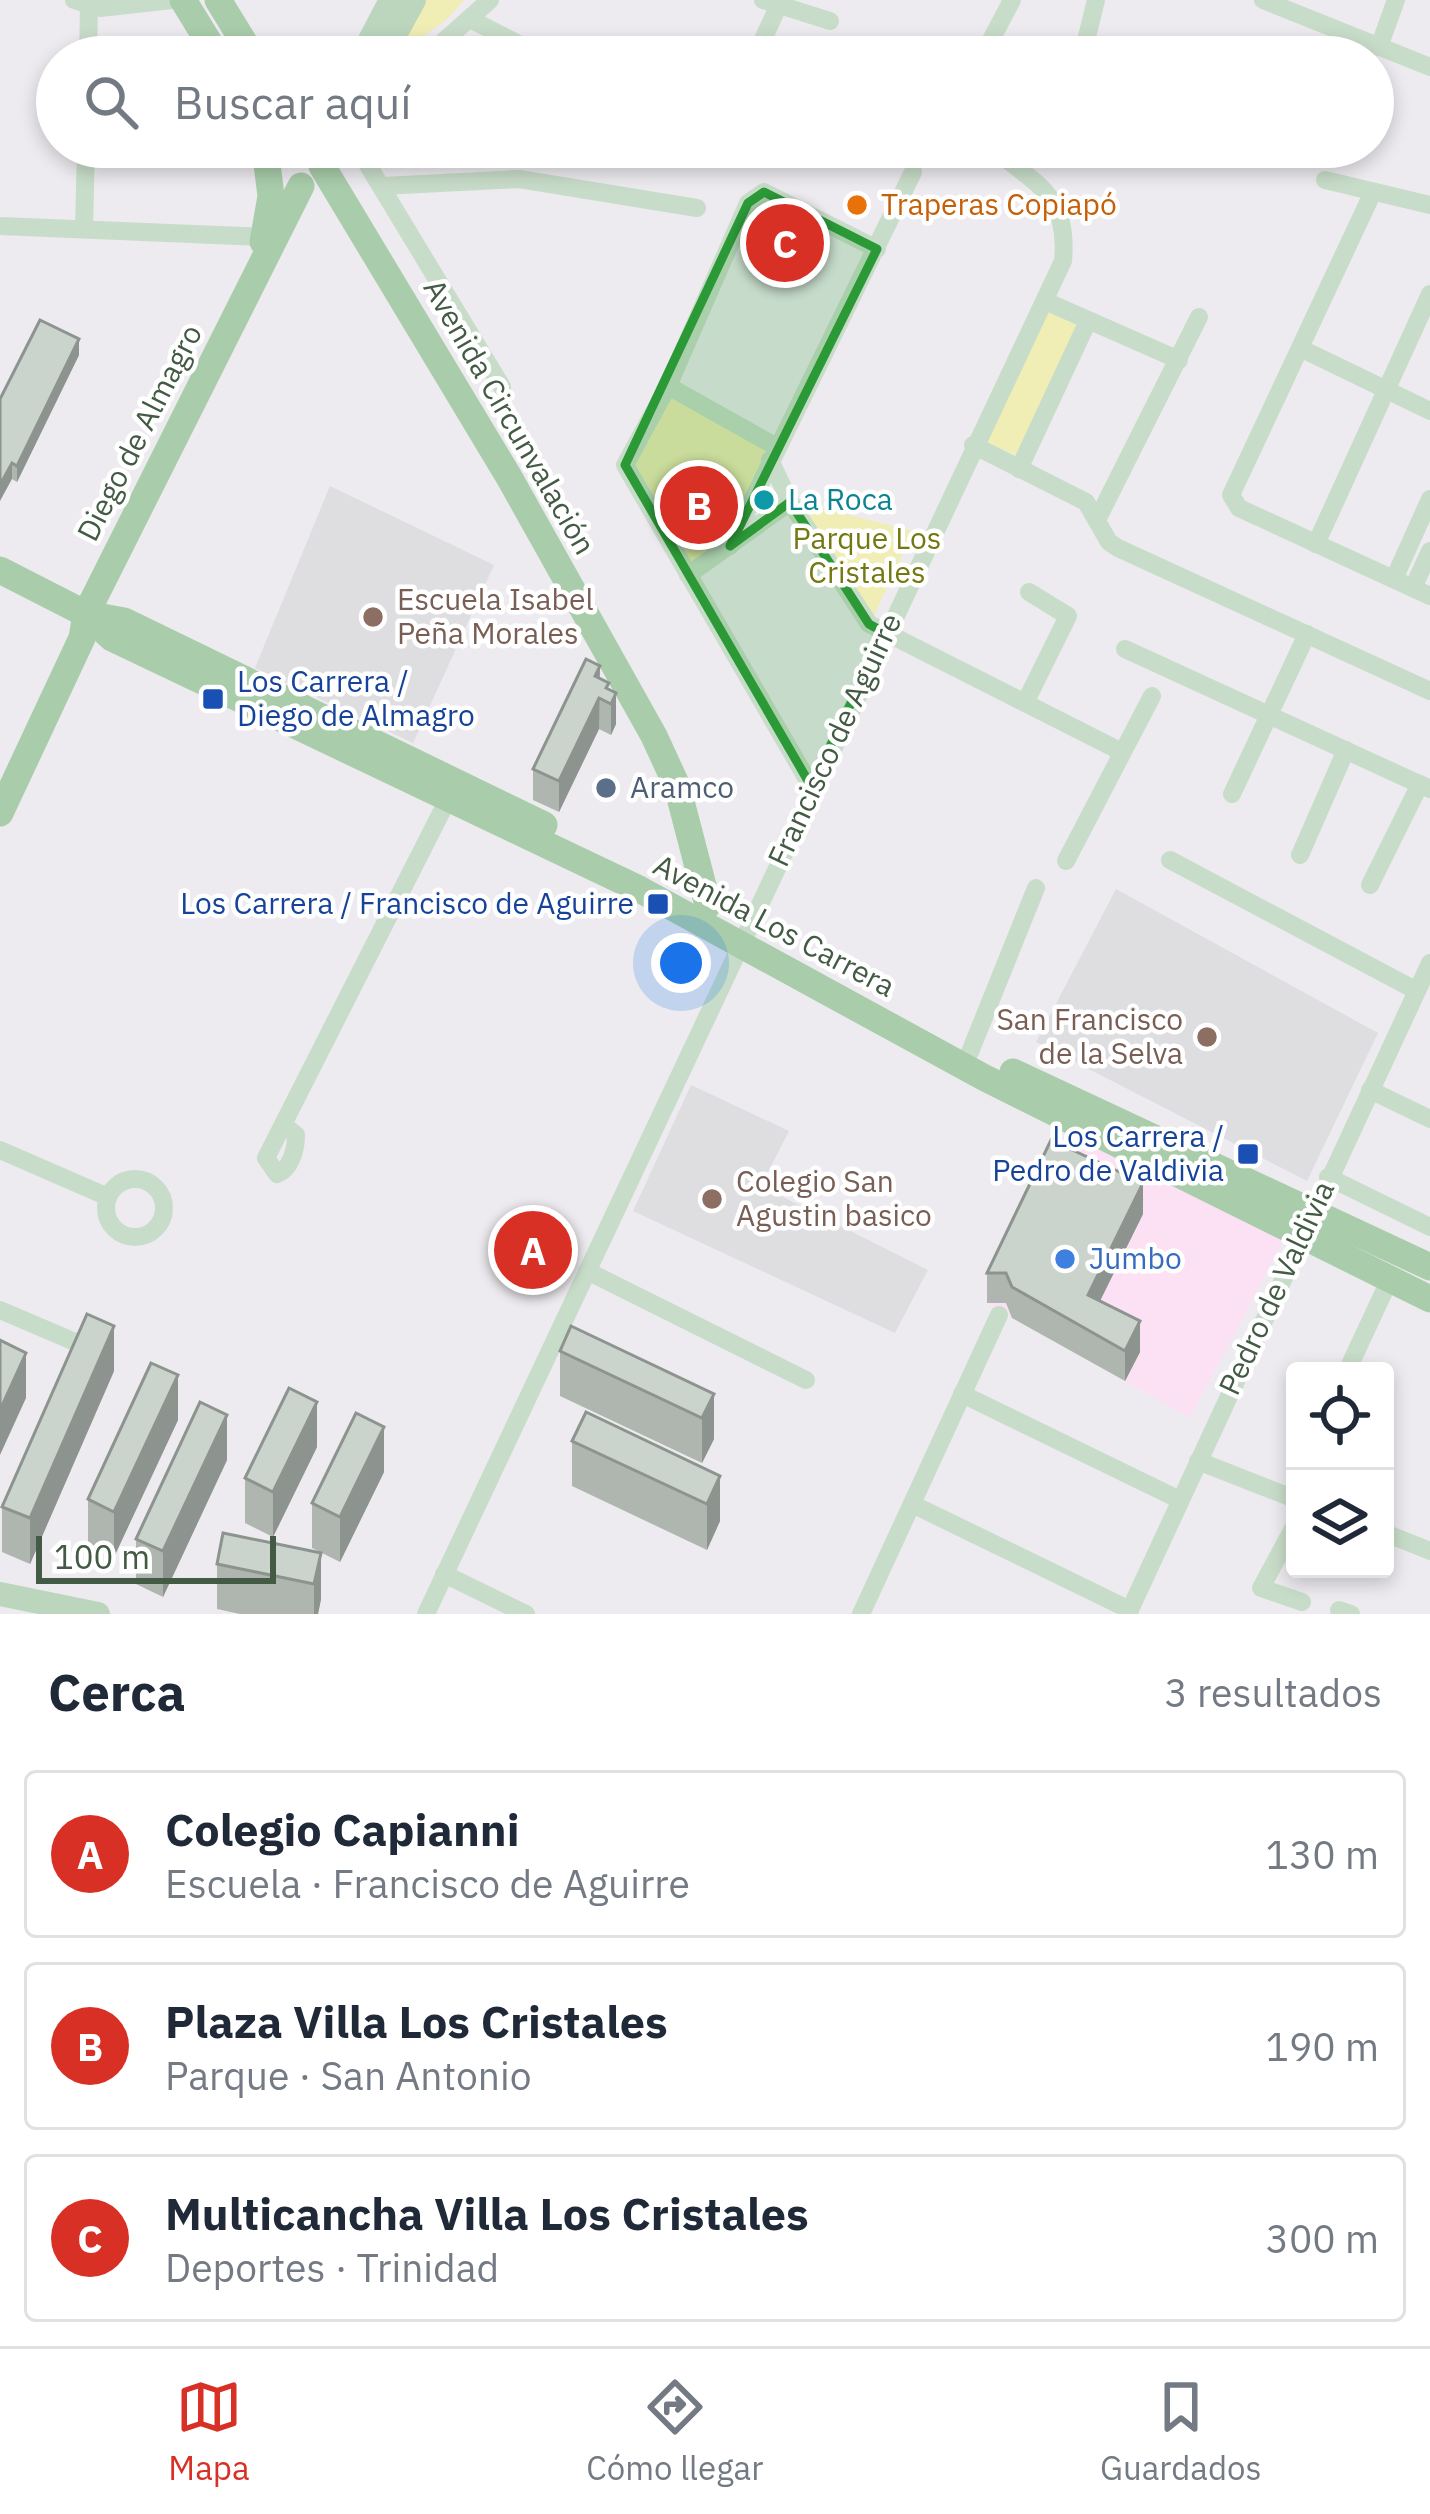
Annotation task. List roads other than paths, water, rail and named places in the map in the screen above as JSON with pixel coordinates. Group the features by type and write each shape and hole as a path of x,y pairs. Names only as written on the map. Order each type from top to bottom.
{"main road":[{"path":"183,0 205,36"},
{"path":"218,0 240,36"},
{"path":"372,36 392,0"},
{"path":"394,36 414,0"},
{"name":"Diego de Almagro","path":"253,281 272,196 269,168"},
{"path":"273,168 279,182 301,186"},
{"name":"Avenida Circunvalación","path":"301,186 315,168"},
{"name":"Avenida Circunvalación","path":"332,168 654,736 677,786 708,905"},
{"name":"Diego de Almagro","path":"0,813 82,638 86,614 301,186"},
{"name":"Avenida Los Carrera","path":"0,570 86,614 112,638 447,801 742,936 970,1052 1305,1225 1388,1282 1430,1299"},
{"name":"Diego de Almagro","path":"0,769 67,631 86,614"},
{"name":"Avenida Los Carrera","path":"86,614 124,621 708,905 742,936 985,1078 1305,1225 1430,1267"},
{"path":"0,1594 98,1614"}],"street":[{"path":"86,36 82,2 100,8 172,0"},
{"path":"450,36 490,0"},
{"path":"993,36 1012,0"},
{"path":"1087,36 1096,0"},
{"path":"1263,0 1354,36"},
{"path":"1383,36 1396,0"},
{"path":"762,36 774,2 830,21"},
{"path":"470,19 503,36"},
{"path":"1394,52 1430,67"},
{"path":"84,230 85,168"},
{"path":"371,168 502,388"},
{"name":"Francisco de Aguirre","path":"425,1614 811,786 1064,261 1066,227 1057,202 1016,168"},
{"path":"730,546 913,172"},
{"path":"383,186 436,188 520,179 697,208"},
{"path":"1324,180 1430,205"},
{"path":"1373,191 1231,495 1233,503 1422,592 1430,550"},
{"path":"811,786 625,465 668,386 748,203 764,192 877,249"},
{"path":"0,226 265,237"},
{"path":"1316,544 1430,294"},
{"path":"1045,301 1179,360"},
{"path":"1098,518 1199,317"},
{"path":"1019,469 1088,321"},
{"path":"1302,350 1430,411"},
{"path":"668,386 773,453 790,502 868,624 1121,752"},
{"path":"973,445 1076,496 1098,518 1108,542 1118,548 1430,691"},
{"path":"1394,579 1430,499"},
{"path":"688,575 790,502"},
{"path":"1026,701 1068,616 1029,592"},
{"path":"1232,794 1307,634"},
{"path":"1125,649 1425,787 1370,885"},
{"path":"1066,861 1152,696"},
{"path":"1300,855 1346,750"},
{"path":"286,1127 447,801"},
{"path":"1170,860 1417,991"},
{"path":"970,1052 1036,889"},
{"name":"Pedro de Valdivia","path":"1129,1612 1430,963"},
{"path":"1370,1090 1430,1119"},
{"path":"0,1150 108,1197"},
{"path":"1328,1177 1430,1227"},
{"path":"587,1270 806,1380"},
{"path":"1351,1362 1388,1282"},
{"path":"0,1310 74,1342"},
{"path":"864,1613 999,1315"},
{"path":"962,1394 1180,1500"},
{"path":"1198,1461 1286,1495"},
{"path":"912,1504 1129,1612"},
{"path":"1394,1537 1430,1551"},
{"path":"1286,1542 1261,1588 1302,1602"},
{"path":"444,1574 526,1614"}],"place":[{"name":"Traperas Copiapó","path":"857,205"},
{"name":"Multicancha Villa Los Cristales","path":"785,243"},
{"name":"La Roca","path":"764,500"},
{"name":"Plaza Villa Los Cristales","path":"699,505"},
{"name":"Escuela Isabel Peña Morales","path":"373,617"},
{"name":"Los Carrera / Diego de Almagro","path":"213,699"},
{"name":"Aramco","path":"606,788"},
{"name":"Los Carrera / Francisco de Aguirre","path":"658,904"},
{"name":"San Francisco de la Selva","path":"1207,1037"},
{"name":"Los Carrera / Pedro de Valdivia","path":"1248,1154"},
{"name":"Colegio San Agustin basico","path":"712,1199"},
{"name":"Colegio Capianni","path":"533,1250"},
{"name":"Jumbo","path":"1065,1259"}],"park label":[{"name":"Parque Los Cristales","path":"867,556"}]}
